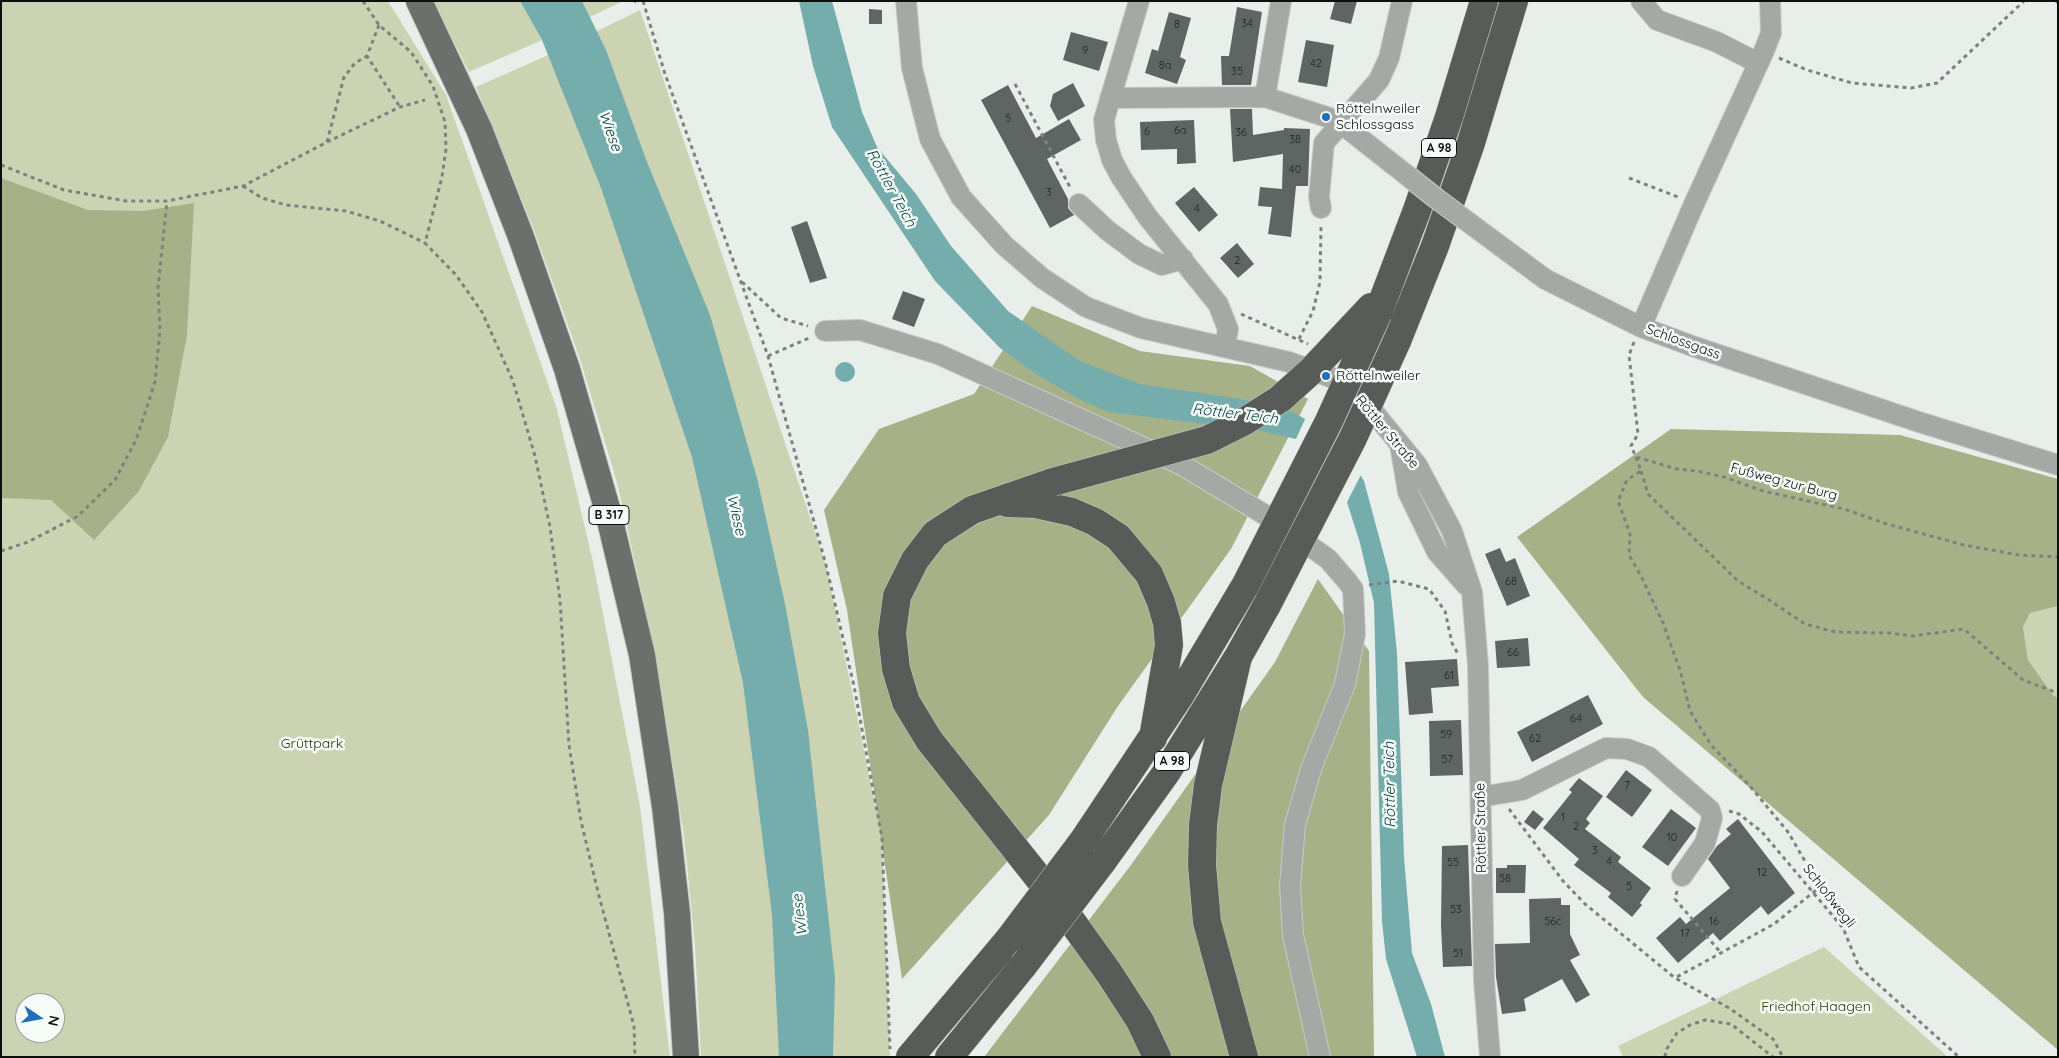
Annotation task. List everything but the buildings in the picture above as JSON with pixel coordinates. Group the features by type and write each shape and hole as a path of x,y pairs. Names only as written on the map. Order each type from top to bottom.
{"highway":[{"name":"A 98","path":"910,1057 1010,938 1083,841 1153,738 1245,586 1329,421 1417,210 1449,117 1484,1"},
{"name":"A 98","path":"952,1053 1023,966 1102,862 1166,772 1238,657 1267,605 1354,438 1397,341 1435,246 1470,146 1514,1"},
{"path":"1157,1057 1140,1021 1109,973 1049,891 929,740 906,702 896,669 892,633 897,596 915,560 935,534 972,510 1053,482 1207,440 1245,421 1286,394 1378,304"},
{"path":"998,502 1036,504 1072,512 1095,522 1118,537 1150,574 1162,602 1167,623 1168,645 1153,738"},
{"path":"1238,657 1208,785 1203,825 1202,865 1207,922 1244,1057"}],"main road":[{"name":"B 317","path":"419,1 479,129 521,237 567,369 607,508 642,655 665,807 677,913 686,1057"}],"street":[{"name":"Röttler Straße","path":"906,1 912,68 930,139 961,198 1004,245 1042,278 1086,307 1141,328 1289,362 1341,381 1367,404 1417,465 1452,531 1472,592 1490,794 1484,980 1490,1057"},
{"path":"1139,1 1104,120 1106,140 1112,160 1148,216 1218,304 1228,329 1224,346"},
{"path":"1265,97 1281,1"},
{"path":"1321,208 1319,197 1324,143 1347,127 1379,80 1389,58 1402,1"},
{"path":"1642,1 1657,20 1761,57"},
{"path":"1641,327 1771,33 1770,1"},
{"path":"1110,98 1265,97 1347,127"},
{"name":"Schlossgass","path":"1347,127 1437,199 1545,279 1641,327 1919,422 2058,465"},
{"path":"1079,204 1107,230 1140,254 1162,265 1183,259"},
{"path":"825,331 860,330 938,354 1182,465 1267,516 1328,559 1353,589 1355,634 1345,684 1311,769 1295,825 1290,886 1293,935 1320,1057"},
{"path":"1490,794 1522,790 1606,748 1627,748 1649,757 1710,810 1712,818 1705,843 1682,876"}],"path":[{"path":"363,1 380,25 411,52 434,86 445,122 446,149 442,177 425,243"},
{"path":"643,1 665,74 768,356 826,565 854,686 882,838 890,1057"},
{"path":"1761,57 1852,83 1912,88 1937,83 2024,1"},
{"path":"327,142 344,77 355,63 367,56 380,25"},
{"path":"367,56 400,108"},
{"path":"1015,84 1079,204"},
{"path":"1,166 64,190 126,201 167,201 243,186 327,142 400,108 425,100"},
{"path":"1629,178 1694,204"},
{"path":"243,186 262,198 286,205 346,211 380,221 425,243 456,275 482,312 514,381 535,456 553,545 560,600 569,745 581,821 634,1026 635,1057"},
{"path":"1,551 28,542 78,516 115,480 136,440 155,382 160,330 159,277 167,201"},
{"path":"1218,304 1299,339 1313,311 1320,282 1321,208"},
{"path":"741,280 781,318 825,331"},
{"path":"1641,327 1629,355 1638,434 1631,446 1648,494 1738,581 1805,624 1835,632 1890,633 1912,636 1964,630 2023,680 2058,692"},
{"path":"768,356 825,331"},
{"name":"Fußweg zur Burg","path":"1636,457 1677,469 1724,477 1763,491 1844,509 1887,524 1964,545 2019,555 2058,557"},
{"path":"1641,471 1627,480 1618,501 1630,534 1629,555 1663,623 1680,670 1690,711 1711,745 1749,785 1788,832 1820,887 1774,924 1675,978"},
{"path":"1366,586 1398,581 1429,589 1445,611 1452,643 1463,662 1478,666"},
{"path":"1490,794 1519,824 1563,881 1585,904 1675,978 1729,1008 1773,1039 1783,1057"},
{"name":"Schloßwegli","path":"1710,810 1739,814 1762,832 1843,928 1859,967 1959,1057"},
{"path":"1682,876 1674,899 1721,953"},
{"path":"1665,1057 1666,1050 1677,1033 1690,1025 1705,1020 1731,1024 1770,1056"}],"green space":[{"name":"Grüttpark","path":"1,1 388,1 446,95 557,409 593,562 640,806 670,1057 1,1057"},
{"path":"433,1 520,1 542,40 469,72"},
{"path":"581,1 623,1 590,17"},
{"path":"640,10 826,565 882,838 890,1057 701,1057 695,945 684,836 654,649 618,486 581,362 534,230 476,87 546,56"},
{"path":"1,178 88,210 143,211 194,203 187,335 168,437 139,491 94,540 51,500 1,498"},
{"path":"1032,306 1140,351 1250,366 1308,399 1231,549 1118,706 1049,815 902,979 847,610 824,510 879,429 974,394"},
{"path":"1671,429 1900,435 2058,479 2058,606 2030,613 2023,627 2028,660 2053,695 2058,698 2058,1050 1643,697 1517,537"},
{"path":"1318,579 1369,651 1374,1057 984,1057 1131,865 1275,662"},
{"path":"2058,606 2058,698 2053,695 2028,660 2023,627 2030,613"},
{"name":"Friedhof Haagen","path":"1824,947 1948,1057 1623,1057 1618,1046"}],"water":[{"name":"Wiese","path":"520,1 582,1 606,50 647,162 710,315 757,478 785,604 808,730 835,978 833,1057 779,1057 772,915 743,683 692,457 601,188 542,40"},
{"name":"Röttler Teich","path":"799,1 832,1 862,112 877,147 916,194 951,246 1008,311 1080,361 1140,384 1241,399 1293,412 1338,438 1364,481 1389,574 1397,653 1404,857 1412,953 1431,1004 1445,1057 1417,1057 1386,959 1382,921 1374,603 1360,543 1344,493 1329,469 1296,439 1261,431 1109,412 1081,400 1039,376 1000,348 935,281 832,127 813,66"},
{"path":"845,362 852,365 855,372 852,379 845,382 838,379 835,372 838,365"}],"pier":[{"path":"1306,417 1340,437 1362,473 1345,506 1341,494 1327,471 1295,441"}],"place":[{"name":"Röttelnweiler Schlossgass","path":"1326,117"},
{"name":"Röttelnweiler","path":"1326,376"}]}
